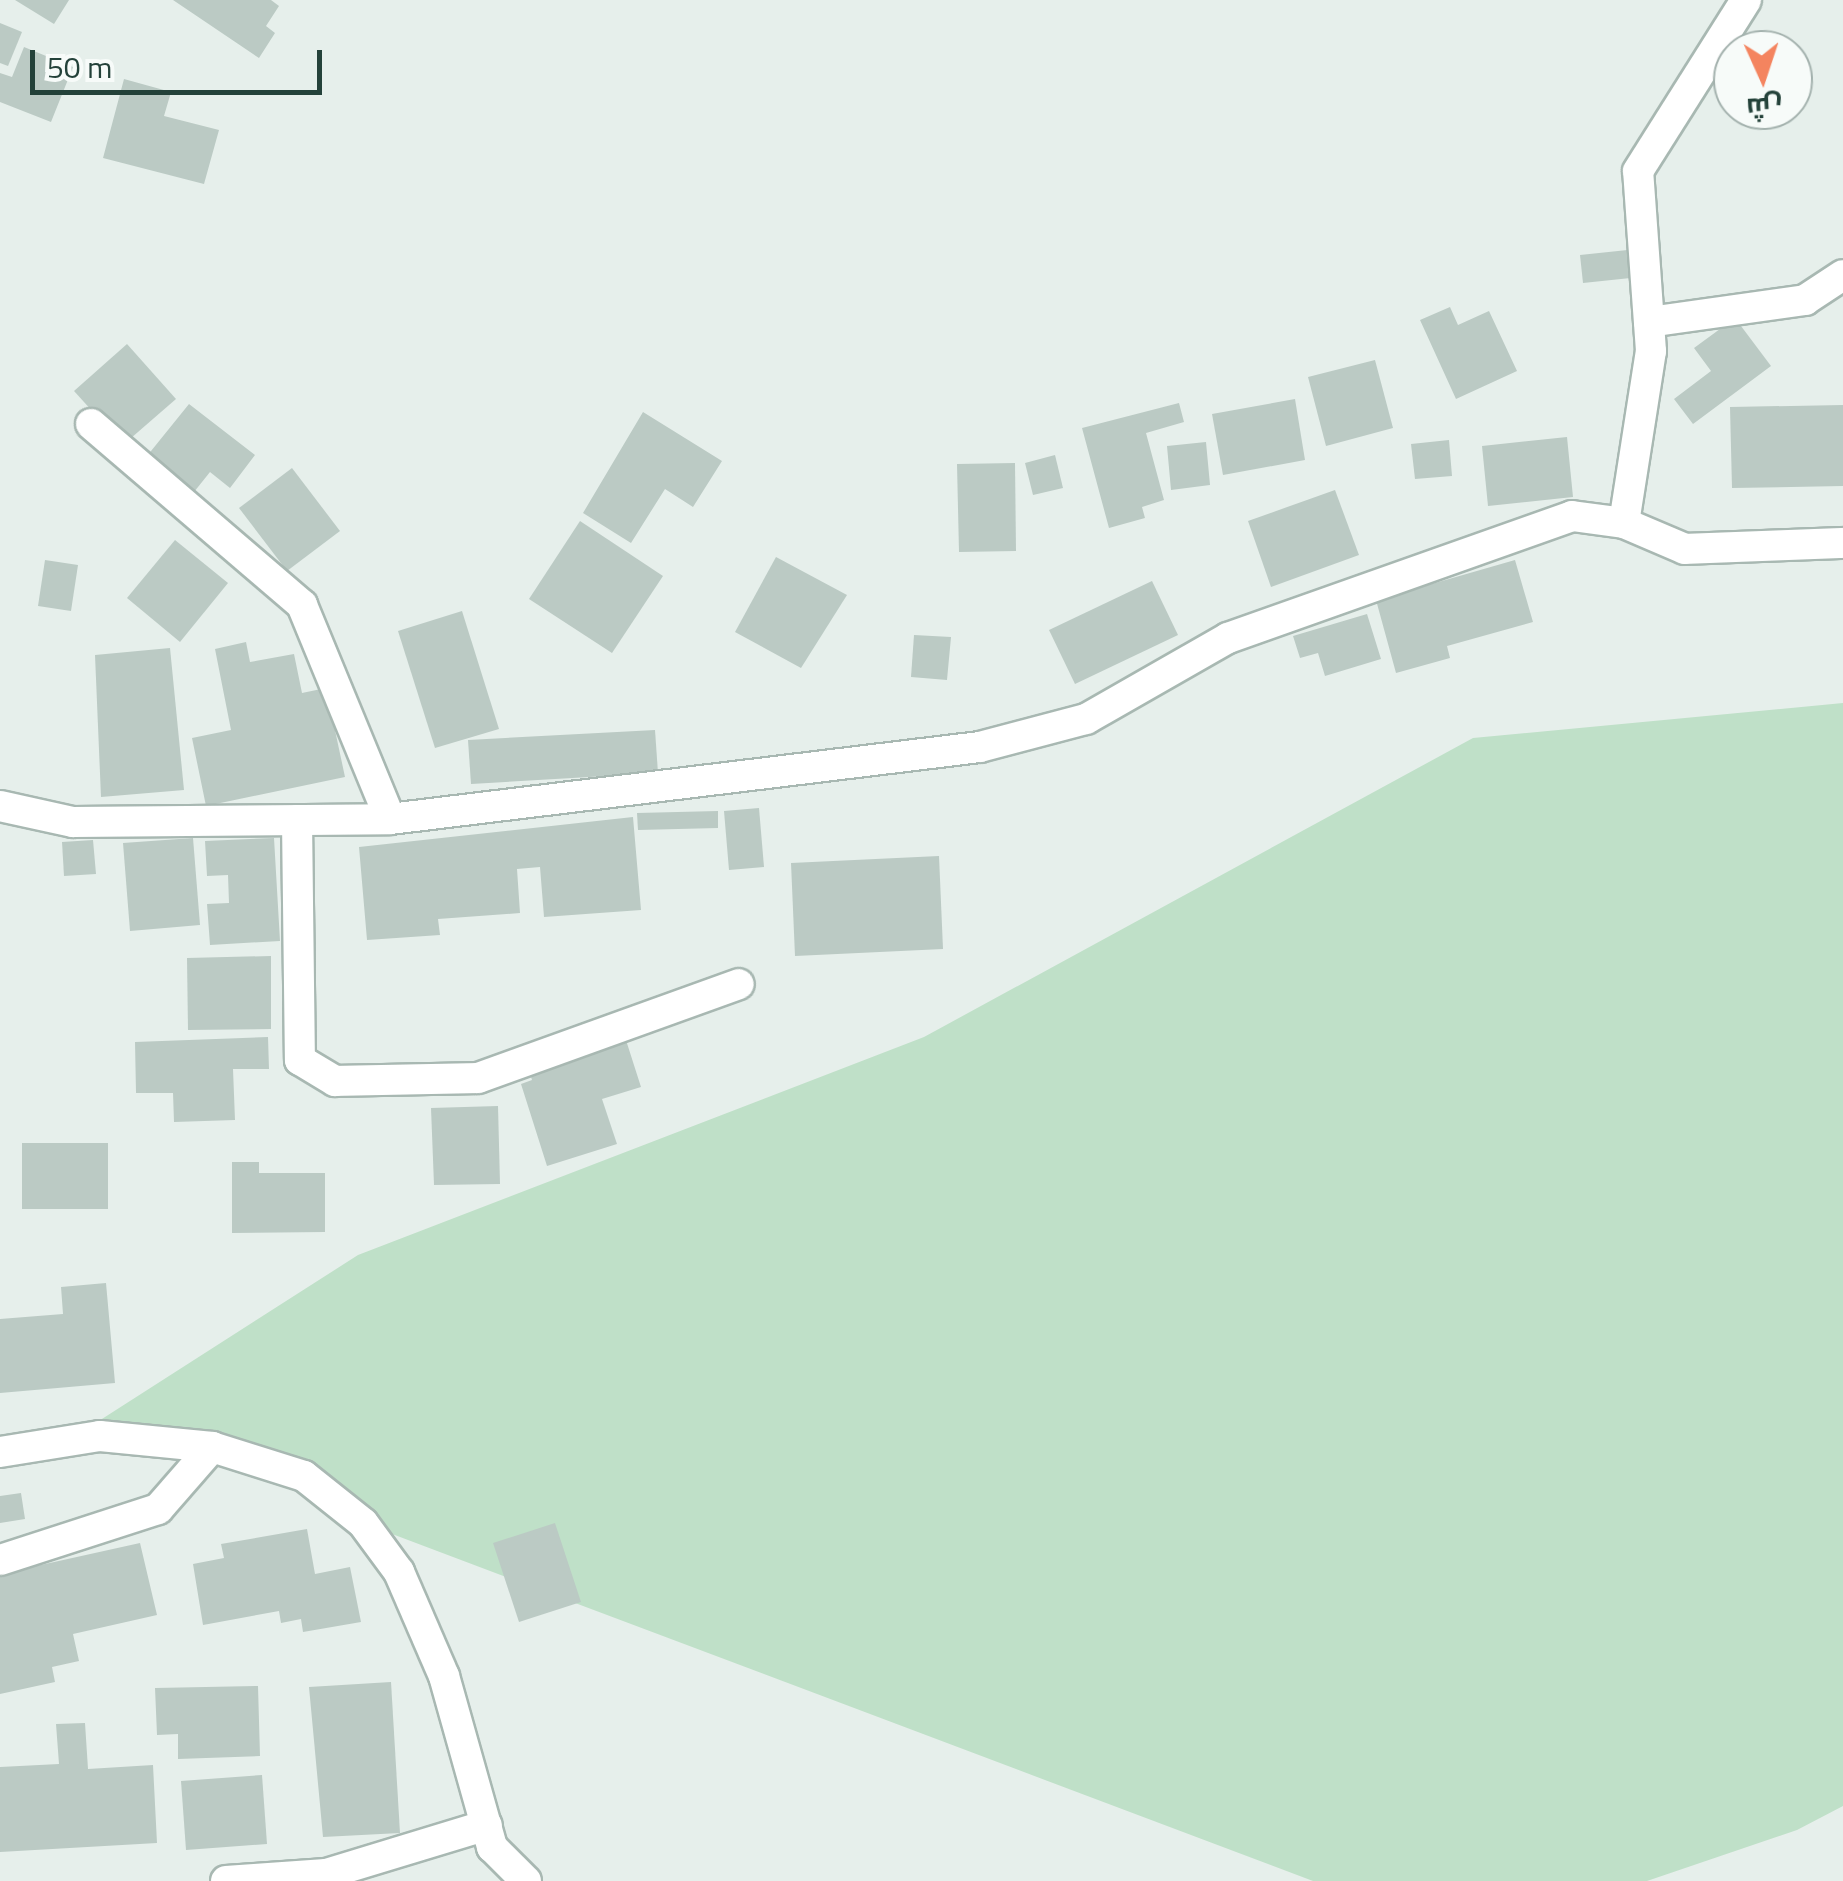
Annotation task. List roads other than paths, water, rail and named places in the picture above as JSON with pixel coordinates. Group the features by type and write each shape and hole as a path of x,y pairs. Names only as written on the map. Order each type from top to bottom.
{"street":[{"path":"1624,522 1650,322 1638,171 1746,0"},
{"path":"1650,322 1805,300 1843,275"},
{"path":"91,424 302,605 390,819"},
{"path":"0,806 73,822 390,819 980,746 1086,719 1228,638 1456,550 1572,516 1624,522 1686,549 1843,544"},
{"path":"297,820 300,1060 335,1081 478,1078 739,984"},
{"path":"0,1452 100,1436 212,1447 304,1476 363,1523 399,1572 444,1676 492,1846 526,1881"},
{"path":"0,1560 158,1509 212,1447"},
{"path":"226,1881 326,1874 486,1826"}]}
